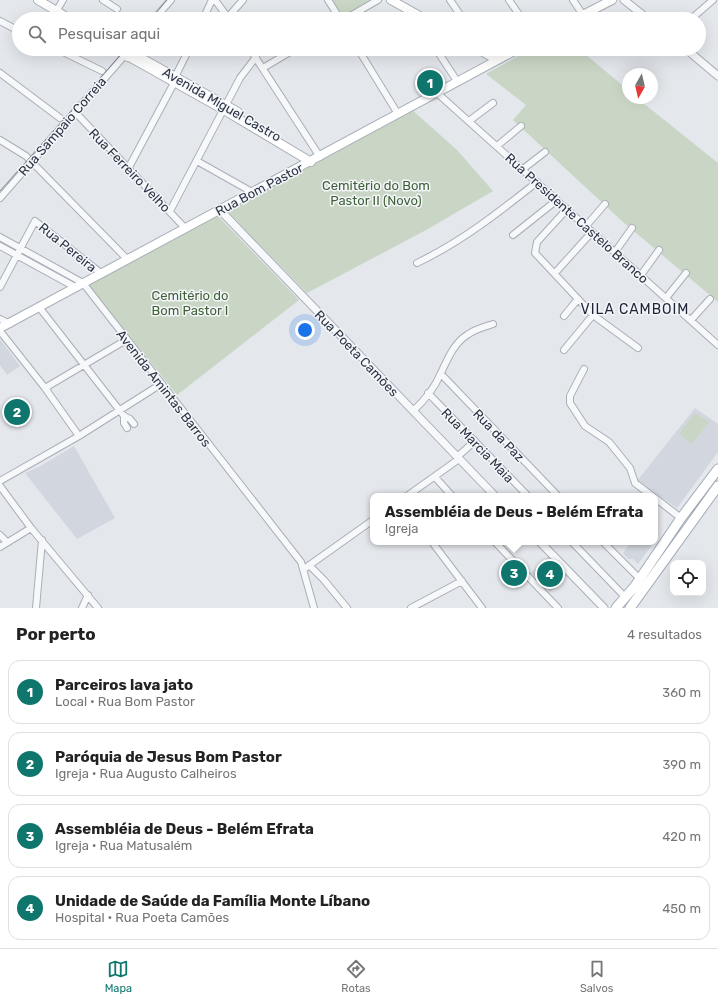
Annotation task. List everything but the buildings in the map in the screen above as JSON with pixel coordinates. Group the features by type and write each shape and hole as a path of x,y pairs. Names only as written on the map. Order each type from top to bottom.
{"main road":[{"path":"38,0 60,12"},
{"path":"391,0 411,11"},
{"path":"588,12 611,0"},
{"name":"Avenida Miguel Castro","path":"134,56 315,159"},
{"path":"492,56 497,60"},
{"name":"Rua Bom Pastor","path":"0,330 79,285 102,274 505,56"},
{"path":"616,608 626,598 640,579 681,518 718,469"},
{"path":"630,608 672,552 718,486"},
{"path":"664,545 672,552"}],"street":[{"path":"57,10 63,0"},
{"path":"103,0 117,9"},
{"path":"160,12 171,0"},
{"path":"206,12 212,0"},
{"path":"215,0 224,12"},
{"path":"233,12 242,0"},
{"path":"328,0 336,12"},
{"path":"357,12 378,0"},
{"path":"450,0 458,12"},
{"path":"509,0 517,12"},
{"path":"573,0 577,12"},
{"path":"624,0 639,12"},
{"path":"699,12 713,0"},
{"path":"0,21 12,27"},
{"path":"71,56 102,71"},
{"name":"Rua Sampaio Correia","path":"0,198 75,112 131,56"},
{"path":"128,169 186,56"},
{"path":"263,68 283,56"},
{"path":"362,56 398,114"},
{"path":"441,56 457,81"},
{"path":"694,56 718,76"},
{"path":"170,212 226,108 240,78 256,57 315,159"},
{"path":"0,73 60,118"},
{"name":"Rua Presidente Castelo Branco","path":"436,92 718,344"},
{"path":"469,121 493,103"},
{"name":"Rua Ferreiro Velho","path":"75,112 185,228"},
{"path":"497,146 521,126"},
{"path":"0,140 22,152 128,260"},
{"path":"523,169 545,152"},
{"path":"197,161 252,192"},
{"path":"417,263 439,252 475,230 537,182"},
{"path":"513,235 557,200"},
{"path":"586,226 605,204"},
{"path":"567,209 537,242 534,247 537,256 555,273 593,315 638,348"},
{"name":"Rua Poeta Camões","path":"220,210 492,493"},
{"name":"Rua Pereira","path":"19,248 35,221 102,274"},
{"path":"615,252 632,228"},
{"path":"555,273 592,232"},
{"name":"Avenida Amintas Barros","path":"0,237 79,285 126,340 306,567"},
{"name":"Avenida Amintas Barros","path":"0,246 79,285"},
{"path":"0,287 19,248"},
{"path":"641,275 659,250"},
{"path":"666,298 686,273"},
{"path":"691,320 710,298"},
{"path":"564,316 578,300"},
{"path":"39,307 124,416 130,419 134,424"},
{"path":"564,350 593,315"},
{"path":"0,318 10,324"},
{"path":"413,411 441,374 446,361 461,340 475,330 493,324"},
{"path":"0,330 45,388 79,436"},
{"path":"45,388 126,340"},
{"path":"584,369 570,396 570,402 586,426 609,442 630,468 635,483 648,493"},
{"name":"Rua da Paz","path":"441,374 555,493"},
{"path":"0,481 79,436 161,384"},
{"name":"Rua Marcia Maia","path":"428,393 525,493"},
{"path":"124,416 124,423 127,428"},
{"path":"411,493 435,477 458,458 475,441"},
{"path":"435,477 449,493"},
{"path":"0,486 31,528 98,608"},
{"path":"658,500 681,518"},
{"path":"306,567 370,522"},
{"path":"0,547 31,528"},
{"path":"0,534 7,542"},
{"path":"36,608 42,540"},
{"path":"434,545 482,608"},
{"path":"498,545 558,608"},
{"path":"543,545 604,608"},
{"path":"575,545 626,598"},
{"path":"606,545 640,579"},
{"path":"306,567 314,608"},
{"path":"306,567 324,580 347,608"},
{"path":"411,608 418,606 462,581"},
{"path":"82,608 88,595"}],"shaded area":[{"path":"0,339 20,366 7,375 0,365"},
{"path":"695,408 718,424 718,452 677,508 658,495 658,493 655,493 637,481"},
{"path":"74,446 115,518 77,539 25,473 39,467"},
{"path":"629,545 652,545 638,564 633,559 628,559 623,553"},
{"path":"550,555 569,574 550,592 531,573"}],"green space":[{"path":"332,0 374,0 351,12 339,12"},
{"path":"518,56 587,56 622,85 622,104 644,104 718,163 718,302 623,222 513,120 526,105 486,74"},
{"name":"Cemitério do Bom Pastor II (Novo)","path":"411,109 457,150 493,191 428,229 307,293 225,209"},
{"name":"Cemitério do Bom Pastor I","path":"217,215 299,300 177,395 87,283"},
{"path":"695,413 709,422 692,444 679,434"}],"tram line":[{"path":"157,12 167,0"},
{"path":"0,191 120,56"}],"place":[{"name":"Parceiros lava jato","path":"430,83"},
{"name":"Paróquia de Jesus Bom Pastor","path":"17,412"},
{"name":"Assembléia de Deus - Belém Efrata","path":"514,573"},
{"name":"Unidade de Saúde da Família Monte Líbano","path":"550,574"}],"district":[{"name":"VILA CAMBOIM","path":"635,309"}]}
